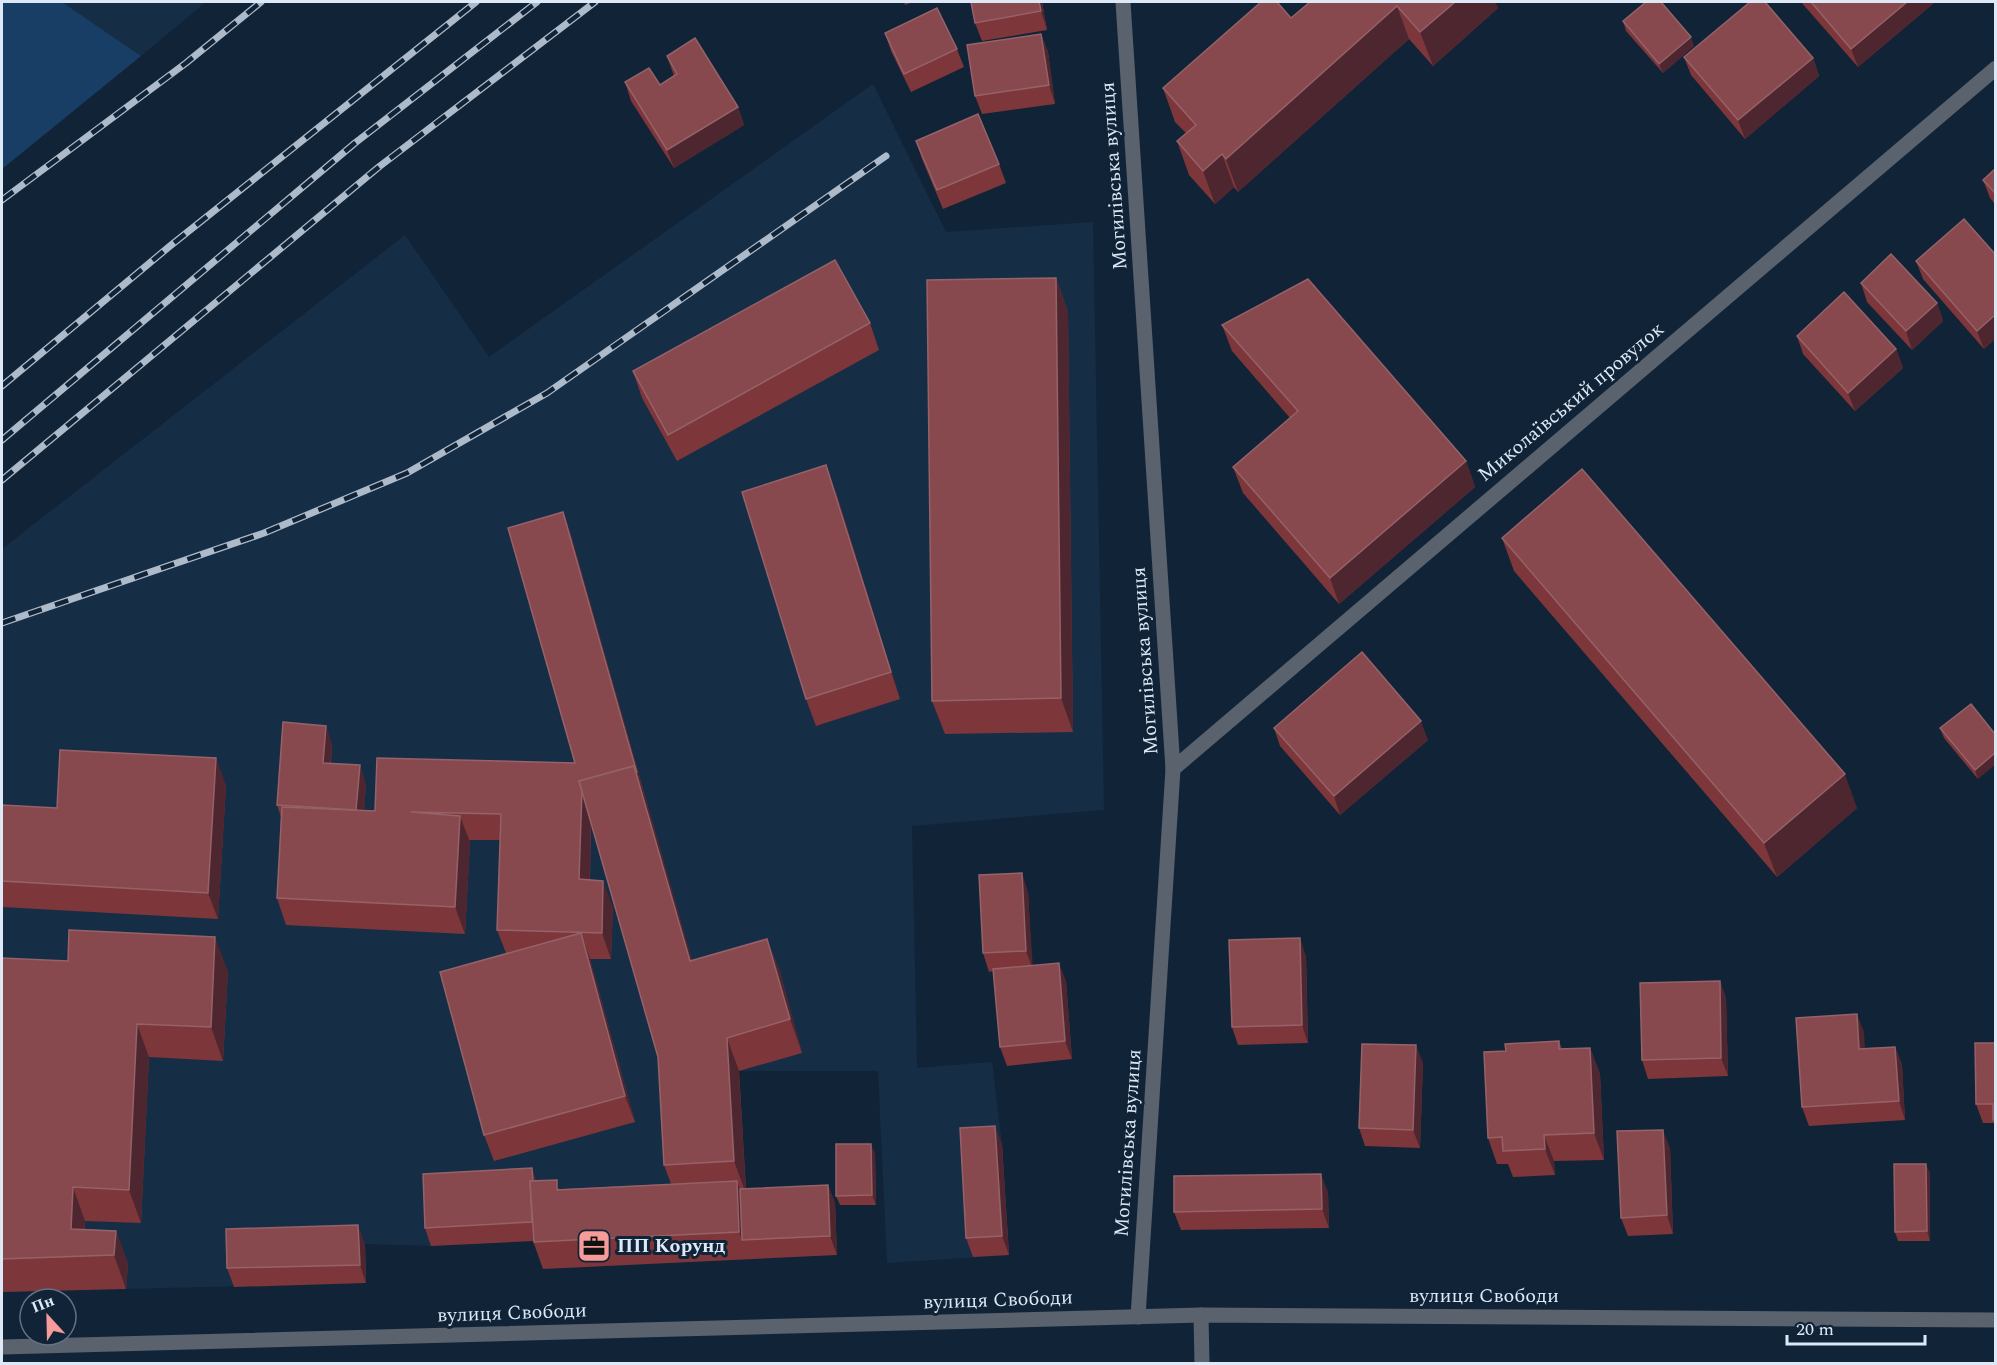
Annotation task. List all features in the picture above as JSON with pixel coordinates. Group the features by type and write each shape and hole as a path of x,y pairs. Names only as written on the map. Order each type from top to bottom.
{"street":[{"name":"Могилівська вулиця","path":"1123,2 1173,769 1138,1317"},
{"name":"Миколаївський провулок","path":"1173,769 1995,68"},
{"name":"вулиця Свободи","path":"2,1347 1201,1315 1995,1320"},
{"path":"1201,1315 1202,1364"}],"shaded area":[{"path":"2,2 62,2 141,56 2,169"},
{"path":"62,2 206,2 141,56"},
{"path":"873,84 946,232 1093,222 1104,810 912,826 917,1068 992,1062 1002,1144 1009,1255 887,1263 878,1071 739,1071 749,1259 543,1269 541,1240 431,1246 365,1244 366,1283 78,1290 78,1287 18,1287 18,1292 2,1292 2,549 405,235 489,357"}],"building":[{"path":"971,2 1039,2 1041,11 975,23"},
{"path":"1261,2 1277,2 1291,18 1310,2 1455,2 1420,32 1397,6 1226,159 1222,154 1203,171 1177,141 1196,125 1163,88"},
{"path":"1646,2 1661,2 1691,37 1659,64 1623,21"},
{"path":"1750,2 1765,2 1813,58 1738,120 1684,57"},
{"path":"1811,2 1907,2 1851,49"},
{"path":"937,8 957,49 904,74 885,33"},
{"path":"1041,34 1049,85 975,96 967,45"},
{"path":"695,38 738,107 667,150 625,82 649,68 660,85 677,74 667,56"},
{"path":"978,114 999,164 937,190 916,141"},
{"path":"1995,169 1995,193 1983,180"},
{"path":"1964,219 1995,254 1995,315 1977,331 1916,261"},
{"path":"1891,254 1937,303 1906,331 1861,283"},
{"path":"835,260 870,323 668,435 633,371"},
{"path":"1056,278 1061,698 932,701 927,280"},
{"path":"1308,279 1466,461 1330,578 1233,467 1298,411 1222,325"},
{"path":"1844,292 1896,349 1848,393 1797,336"},
{"path":"826,465 891,672 806,699 742,492"},
{"path":"1582,469 1845,774 1764,843 1502,538"},
{"path":"563,512 637,773 634,766 579,781 582,790 579,879 603,881 602,933 497,930 501,814 411,812 460,816 455,907 277,898 282,807 375,811 377,758 575,763 508,528"},
{"path":"1362,652 1421,721 1334,796 1274,728"},
{"path":"1971,704 1995,734 1995,753 1975,770 1940,728"},
{"path":"283,722 326,726 323,763 360,765 356,810 277,805"},
{"path":"60,750 216,758 208,893 2,881 2,805 57,808"},
{"path":"634,766 690,961 767,939 790,1019 727,1038 734,1161 664,1165 658,1057 579,781"},
{"path":"1022,873 1026,951 983,953 979,875"},
{"path":"69,930 215,937 211,1027 137,1024 129,1190 73,1187 71,1229 116,1231 114,1255 2,1259 2,958 68,961"},
{"path":"581,933 625,1096 484,1135 440,972"},
{"path":"1300,938 1302,1025 1232,1027 1229,940"},
{"path":"1059,963 1065,1041 1000,1047 993,969"},
{"path":"1720,981 1721,1058 1642,1060 1640,983"},
{"path":"1857,1014 1859,1049 1895,1047 1899,1101 1802,1107 1796,1018"},
{"path":"1559,1041 1559,1049 1590,1048 1594,1133 1544,1135 1545,1149 1503,1151 1502,1137 1488,1138 1484,1052 1506,1051 1505,1044"},
{"path":"1975,1043 1995,1043 1995,1120 1993,1120 1993,1104 1976,1104"},
{"path":"1362,1044 1416,1045 1413,1130 1359,1128"},
{"path":"995,1126 1002,1236 966,1238 960,1128"},
{"path":"1663,1130 1667,1215 1621,1218 1617,1131"},
{"path":"836,1144 871,1144 872,1195 836,1196"},
{"path":"1894,1164 1926,1164 1927,1231 1895,1232"},
{"path":"532,1168 533,1181 530,1181 532,1222 425,1228 423,1174"},
{"path":"1321,1174 1322,1209 1174,1212 1174,1176"},
{"path":"557,1180 557,1190 737,1181 739,1232 534,1242 530,1181"},
{"path":"828,1185 830,1236 742,1240 740,1189"},
{"path":"358,1225 360,1265 227,1268 226,1229"}],"railway":[{"path":"2,200 186,63 261,2"},
{"path":"2,386 170,246 476,2"},
{"path":"2,440 355,143 537,2"},
{"path":"2,480 380,166 595,2"},
{"path":"2,623 264,533 407,473 547,393 886,156"}],"place":[{"name":"ПП Корунд","path":"594,1246"}]}
